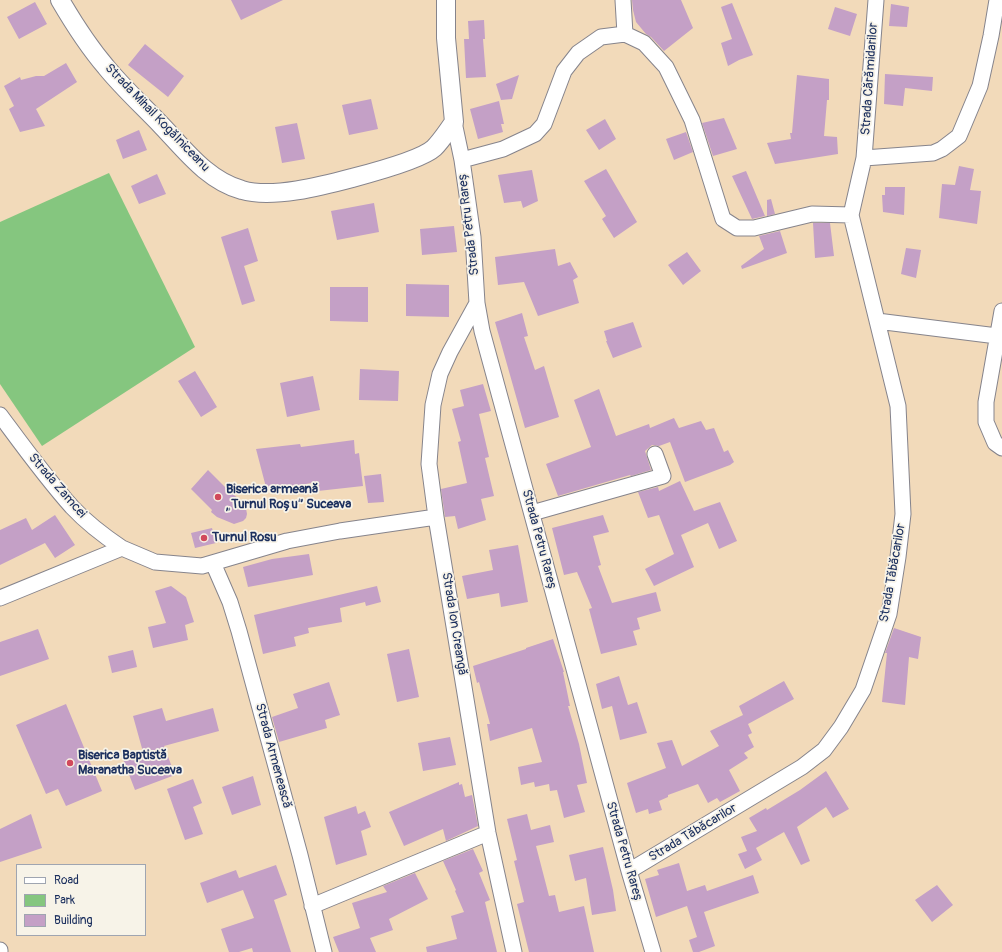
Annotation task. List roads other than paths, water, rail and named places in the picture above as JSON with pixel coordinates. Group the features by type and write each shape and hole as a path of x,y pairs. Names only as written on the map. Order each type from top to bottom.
{"street":[{"name":"Strada Mihail Kogălniceanu","path":"60,0 85,41 112,74 204,168 219,180 242,190 262,193 295,190 372,173 422,156 433,149 454,122"},
{"path":"446,0 446,38 454,122"},
{"path":"623,0 625,34"},
{"name":"Strada Cărămidarilor","path":"864,158 876,0"},
{"path":"864,158 932,152 942,149 959,136 980,86 997,0"},
{"path":"462,160 503,148 535,134 544,124 564,71 578,53 601,37 625,34 644,43 666,67 692,120 723,219 737,228 754,228 812,214 851,215"},
{"name":"Strada Petru Rareș","path":"454,122 462,160 473,237 477,303 482,331 629,871 653,952"},
{"name":"Strada Tăbăcarilor","path":"629,871 802,768 824,750 841,727 863,690 889,614 903,514 898,406 851,215 864,158"},
{"name":"Strada Ion Creangă","path":"477,303 450,352 440,374 434,405 429,464 436,517 488,833 514,952"},
{"path":"1002,311 986,402 986,422 995,443 1002,448"},
{"path":"877,321 997,336"},
{"name":"Strada Zamcei","path":"0,415 72,507 100,533 122,548 155,562 202,566 287,541 340,531 436,517"},
{"path":"532,513 663,476 655,454"},
{"path":"0,598 122,548"},
{"name":"Strada Armenească","path":"213,563 230,602 239,631 300,855 312,906 319,951"},
{"path":"312,906 488,833"}],"place":[{"name":"Biserica armeană „Turnul Roșu” Suceava","path":"218,497"},
{"name":"Turnul Rosu","path":"204,538"},
{"name":"Biserica Baptistă Maranatha Suceava","path":"70,763"}]}
